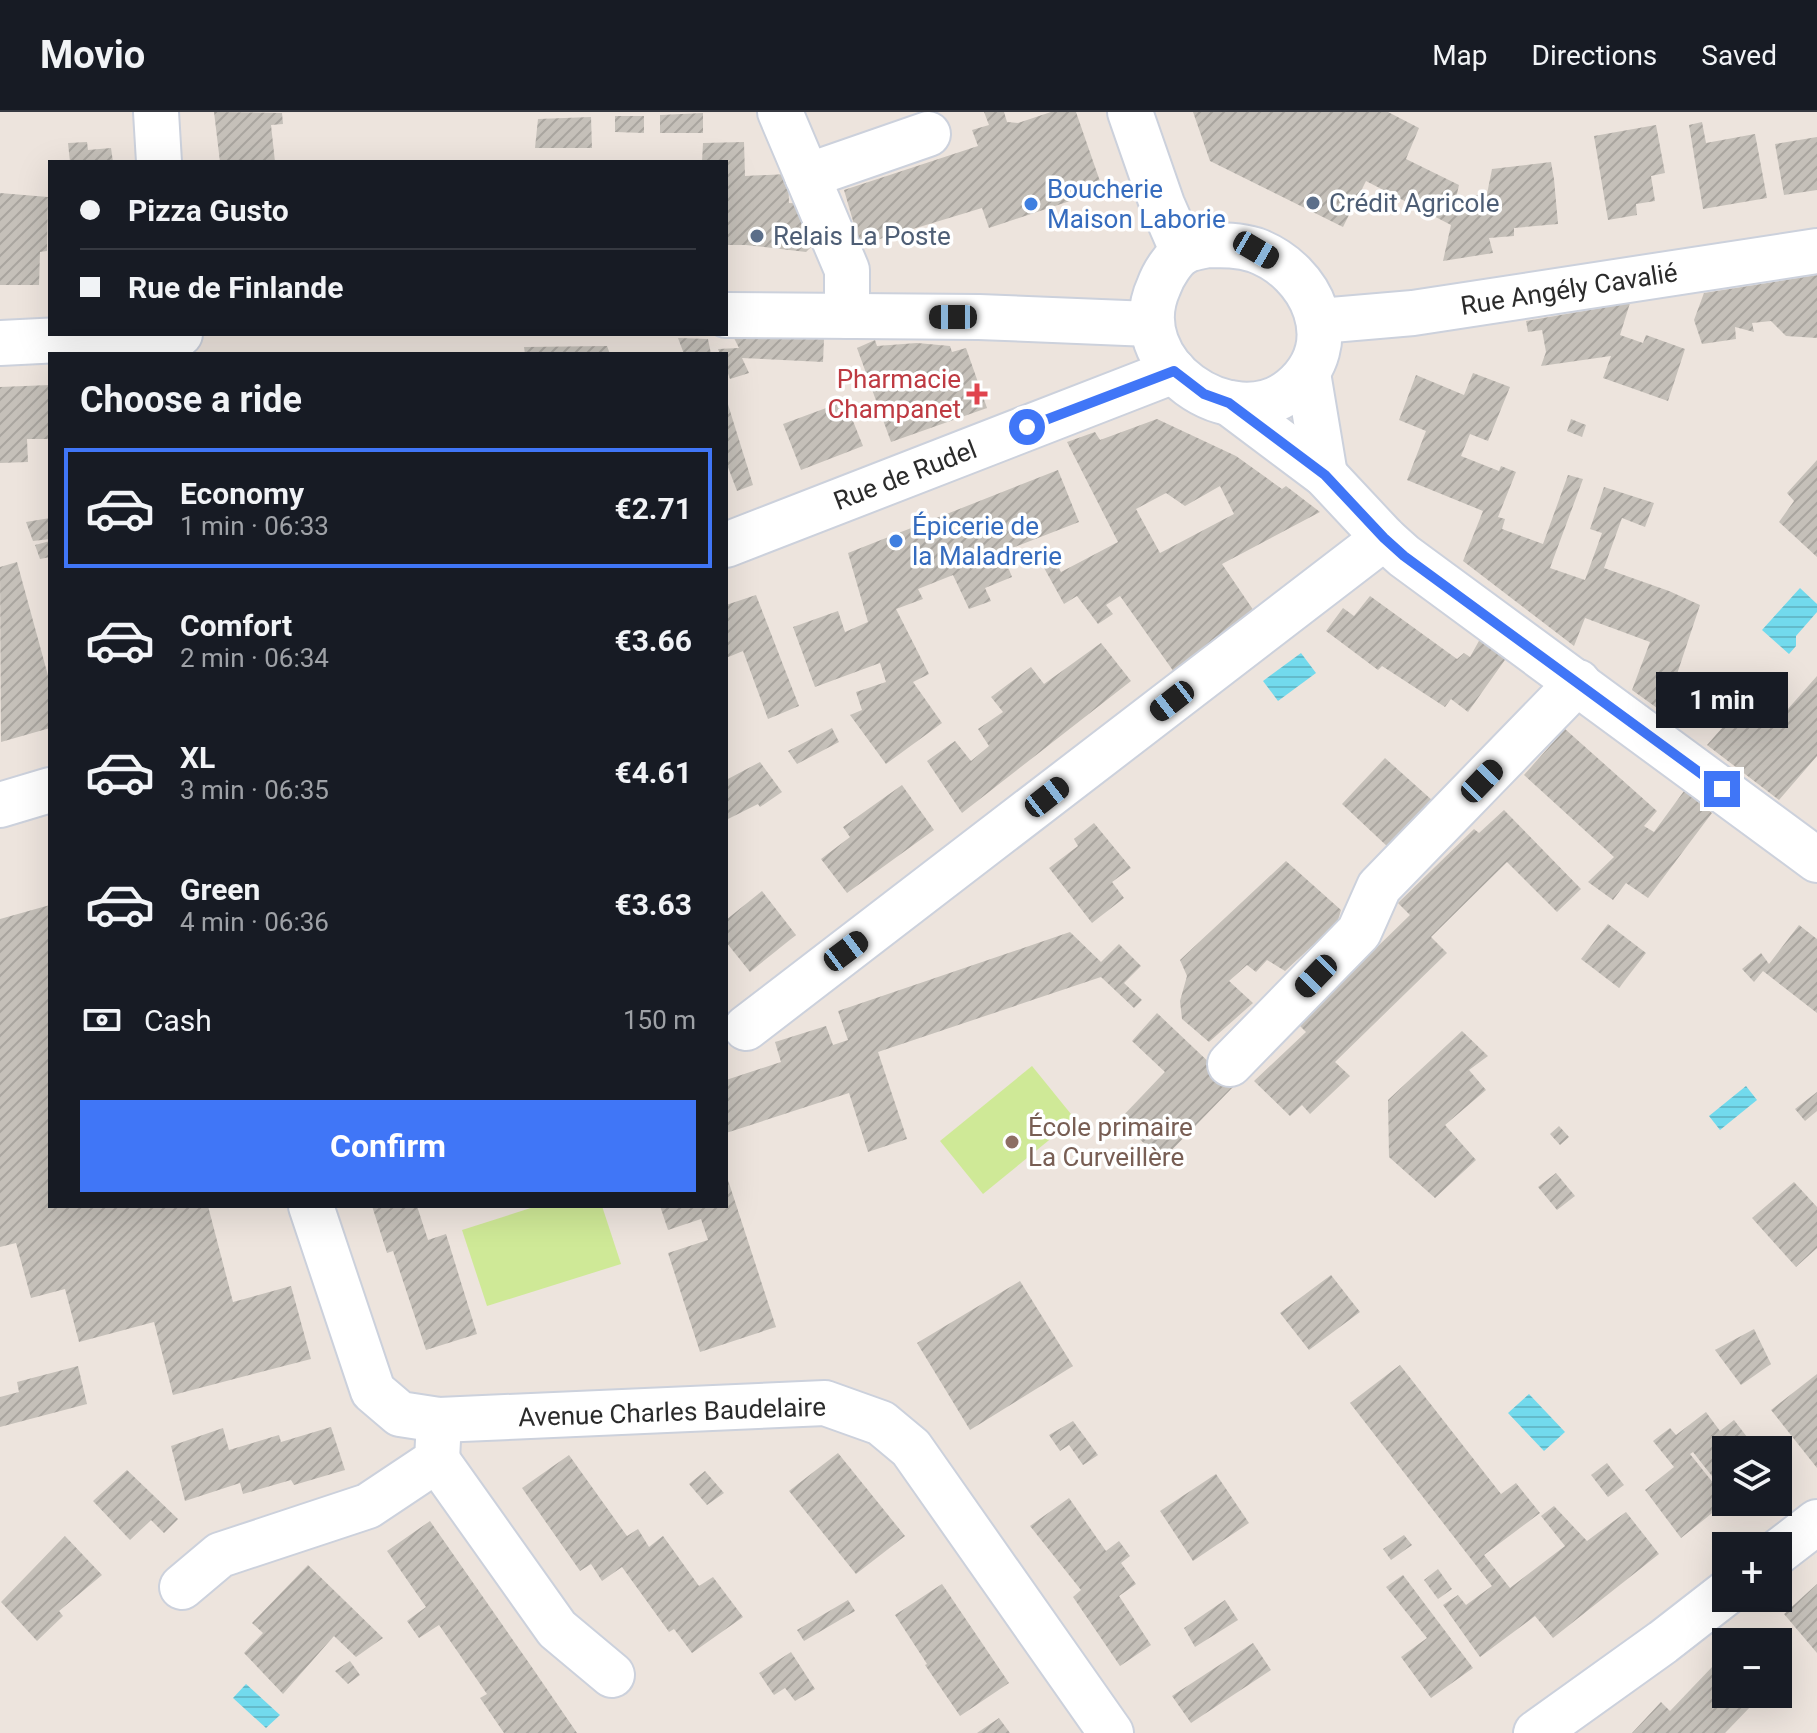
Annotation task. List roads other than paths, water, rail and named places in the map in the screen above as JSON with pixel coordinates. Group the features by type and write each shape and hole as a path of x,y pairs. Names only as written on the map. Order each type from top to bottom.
{"street":[{"path":"156,112 159,160"},
{"path":"780,112 847,270 847,316"},
{"path":"1130,112 1162,204 1183,252"},
{"path":"807,176 928,134"},
{"path":"1229,403 1254,404 1275,400 1292,389 1308,373 1315,357 1320,321 1313,300 1300,282 1280,265 1256,250 1207,245 1183,252 1162,279 1152,300 1150,324 1156,346 1174,371 1204,394 1229,403 1325,475 1404,556 1817,860"},
{"name":"Rue Angély Cavalié","path":"1320,321 1413,313 1817,251"},
{"path":"728,315 979,317 1150,324"},
{"path":"0,343 162,339"},
{"name":"Rue de Rudel","path":"728,544 1174,371"},
{"path":"1308,373 1325,475"},
{"path":"746,1028 1384,538"},
{"path":"1230,1064 1359,932 1379,887 1578,682"},
{"path":"0,805 48,791"},
{"name":"Avenue Charles Baudelaire","path":"312,1208 373,1391 438,1440 825,1403 881,1423 911,1448 1111,1733"},
{"path":"182,1587 220,1555 368,1506 438,1440 557,1629 612,1675"},
{"path":"1792,1541 1817,1522"},
{"path":"1536,1733 1712,1604"}],"water":[{"path":"1800,588 1817,604 1817,612 1796,636 1796,646 1789,654 1762,630"},
{"path":"1301,653 1316,673 1278,701 1263,681"},
{"path":"1746,1086 1757,1100 1720,1130 1709,1116"},
{"path":"1529,1394 1565,1432 1544,1451 1508,1413"},
{"path":"246,1684 280,1715 266,1728 233,1698"}],"place":[{"name":"Crédit Agricole","path":"1313,203"},
{"name":"Boucherie Maison Laborie","path":"1031,204"},
{"name":"Relais La Poste","path":"757,236"},
{"name":"Pharmacie Champanet","path":"977,394"},
{"name":"Épicerie de la Maladrerie","path":"896,541"},
{"name":"École primaire La Curveillère","path":"1012,1142"}]}
